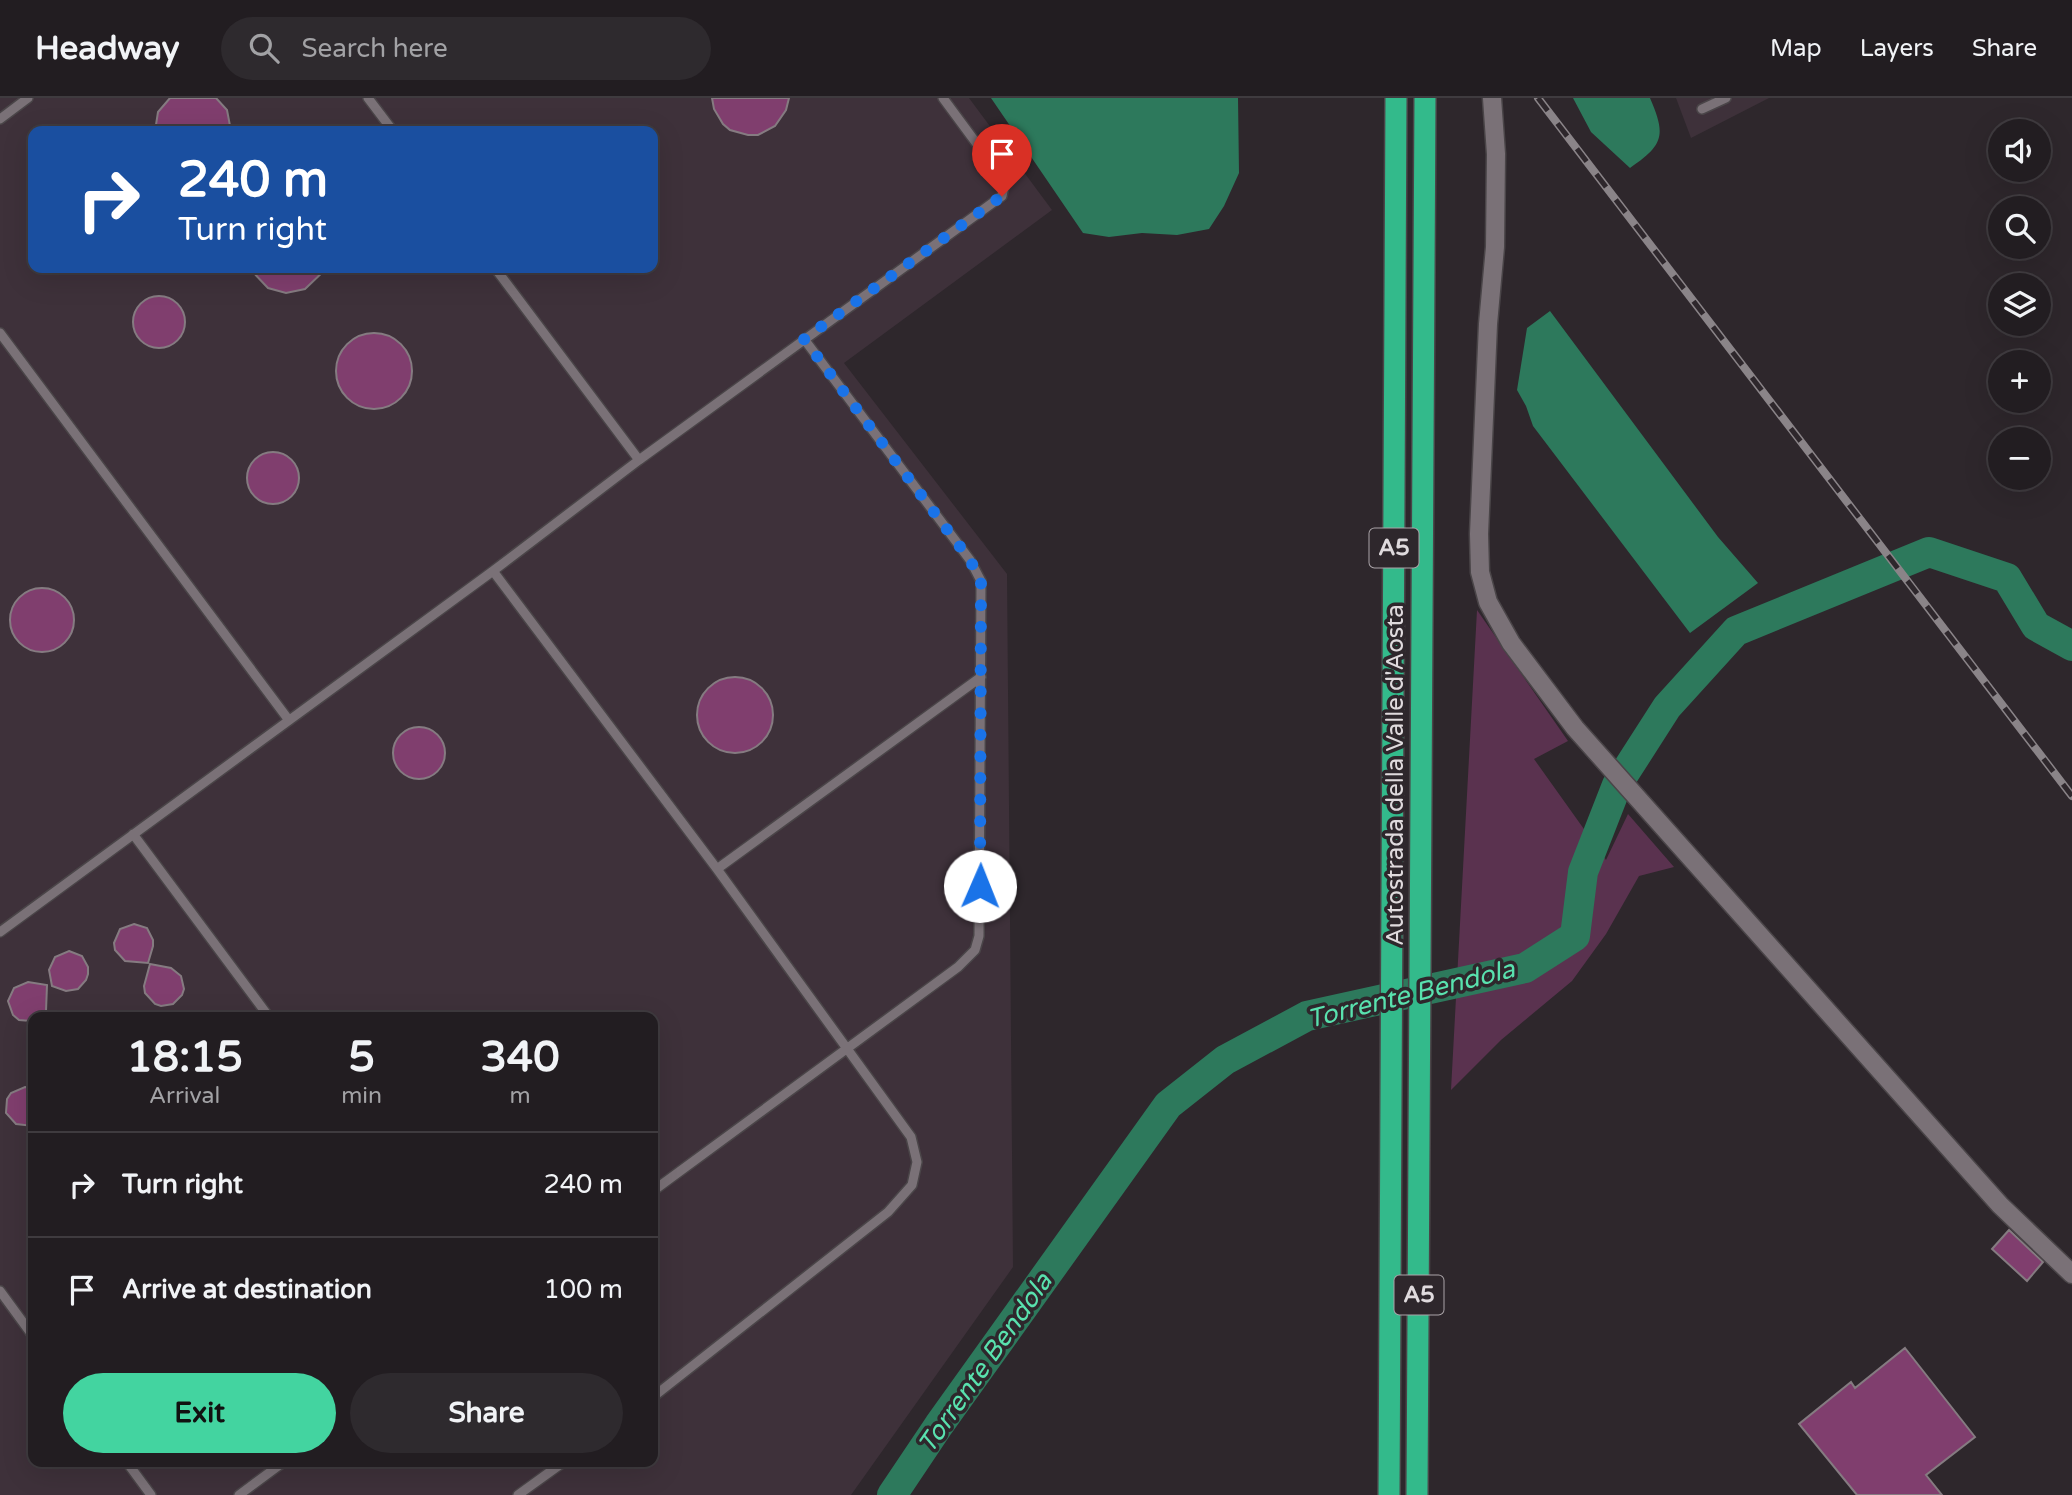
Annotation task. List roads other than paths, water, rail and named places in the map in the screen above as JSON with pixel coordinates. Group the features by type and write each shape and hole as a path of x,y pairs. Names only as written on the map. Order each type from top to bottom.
{"highway":[{"name":"Autostrada della Valle d'Aosta","path":"1389,1495 1396,98"},
{"name":"Autostrada della Valle d'Aosta","path":"1417,1495 1425,98"}],"street":[{"path":"1492,98 1496,154 1495,247 1479,534 1480,572 1488,602 1511,643 1575,728 2000,1205 2072,1274"}],"lane":[{"path":"0,119 29,98"},
{"path":"368,98 389,126"},
{"path":"0,932 493,571 639,460 1002,196 1005,182 943,98"},
{"path":"1702,109 1726,98"},
{"path":"499,273 639,460"},
{"path":"0,333 288,719"},
{"path":"658,1187 958,967 975,950 979,936 981,581 970,560 804,339"},
{"path":"493,571 848,1048 911,1137 917,1162 912,1185 888,1212 658,1393"},
{"path":"717,869 981,677"},
{"path":"133,834 265,1012"},
{"path":"0,1291 28,1329"},
{"path":"130,1467 151,1495"},
{"path":"239,1495 277,1467"},
{"path":"518,1495 557,1467"}],"waterway":[{"name":"Torrente Bendola","path":"892,1495 1168,1105 1225,1060 1307,1016 1525,968 1575,936 1583,872 1617,785 1667,707 1736,631 1929,552 2007,578 2036,626 2072,646"}],"railway":[{"path":"1538,98 2072,796"}]}
